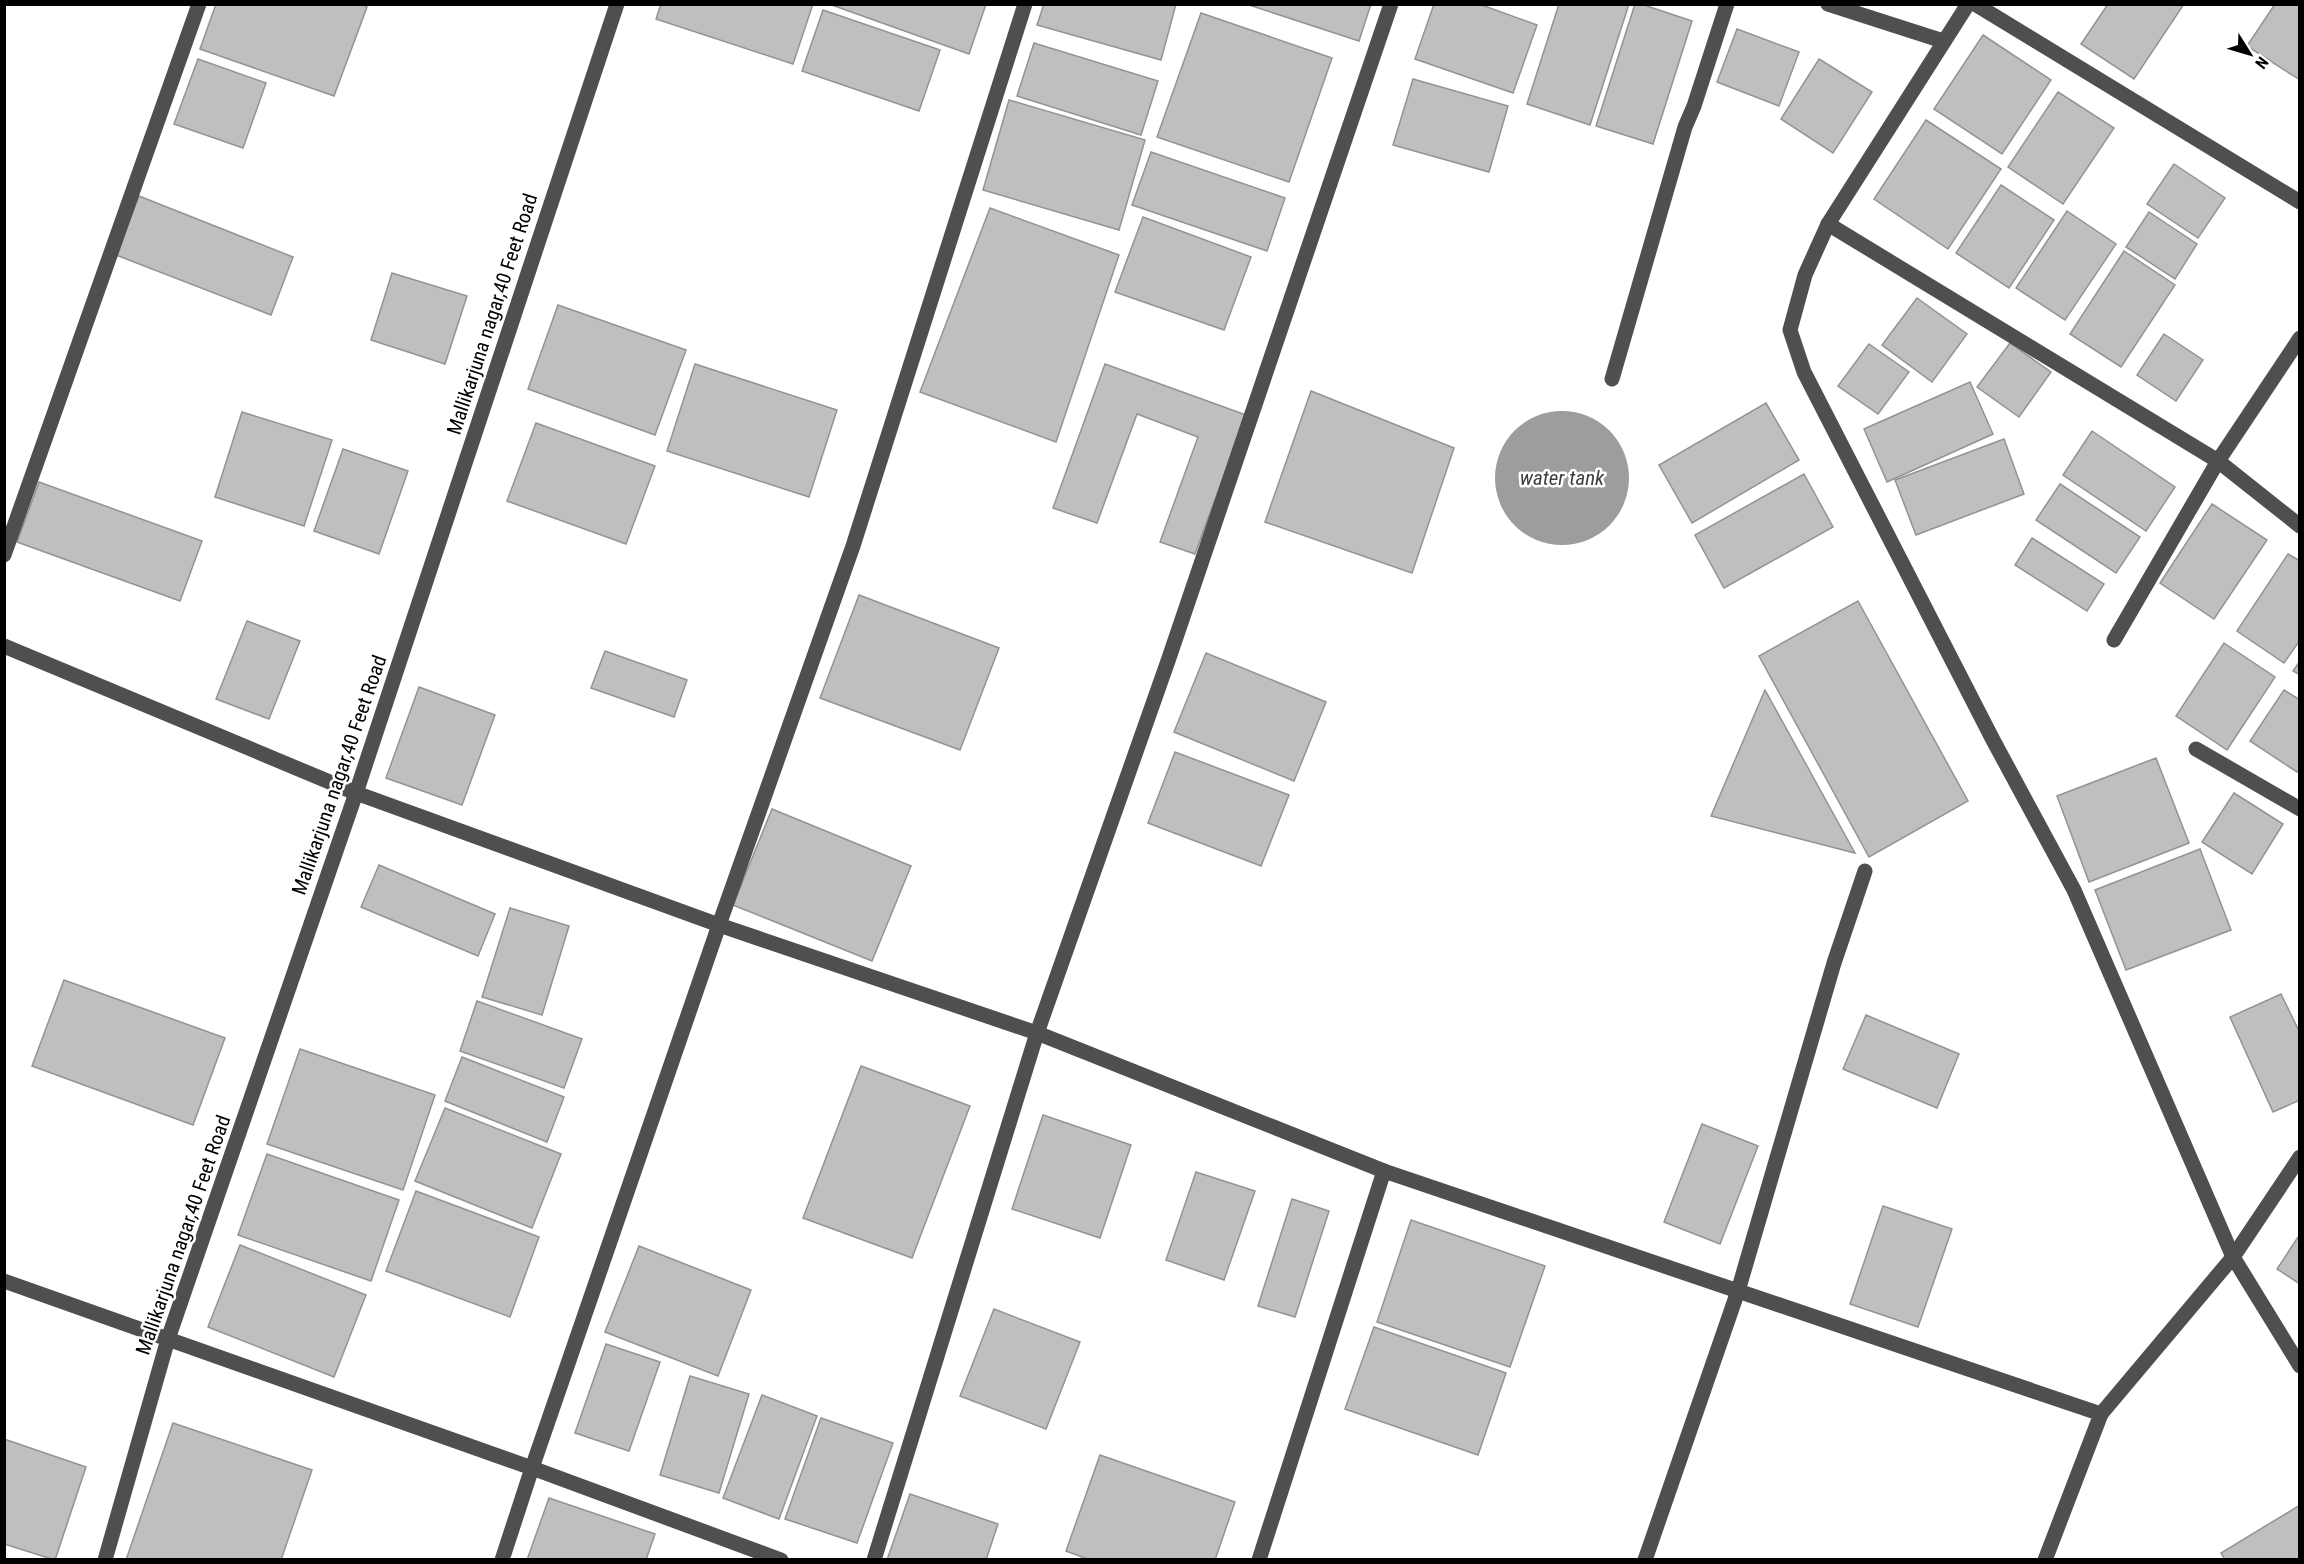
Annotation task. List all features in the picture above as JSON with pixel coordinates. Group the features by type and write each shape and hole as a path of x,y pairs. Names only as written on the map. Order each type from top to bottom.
{"street":[{"path":"4,555 199,4"},
{"name":"Mallikarjuna nagar,40 Feet Road","path":"105,1560 168,1339 356,793 617,4"},
{"path":"502,1560 531,1468 853,546 1025,4"},
{"path":"874,1560 1037,1034 1173,646 1391,4"},
{"path":"1612,379 1685,127 1727,4"},
{"path":"1828,4 1943,41"},
{"path":"1968,4 1828,224 1805,275 1790,330 1804,372 1993,740 2074,890 2233,1257 2300,1366"},
{"path":"1975,4 2300,202"},
{"path":"1828,224 2218,461 2300,526"},
{"path":"2114,640 2218,461 2300,338"},
{"path":"4,646 356,793 719,925 1037,1034 1383,1171 2101,1414"},
{"path":"2196,749 2300,809"},
{"path":"1645,1560 1738,1291 1834,963 1865,870"},
{"path":"2045,1560 2101,1414 2233,1257 2300,1157"},
{"path":"1259,1560 1383,1171"},
{"path":"4,1281 531,1468 781,1560"}],"water":[{"name":"water tank","path":"1562,411 1588,416 1609,431 1624,452 1629,478 1624,504 1609,525 1588,540 1562,545 1536,540 1515,525 1500,504 1495,478 1500,452 1515,431 1536,416"}],"building":[{"path":"216,4 361,4 367,7 334,96 200,49"},
{"path":"661,4 813,4 793,64 656,19"},
{"path":"829,4 986,4 969,54"},
{"path":"1044,4 1176,4 1161,60 1037,25"},
{"path":"1246,4 1371,4 1359,41"},
{"path":"1434,4 1479,4 1537,25 1513,93 1415,59"},
{"path":"1559,4 1629,4 1590,125 1527,104"},
{"path":"1635,4 1692,21 1653,144 1596,126"},
{"path":"2108,4 2184,4 2134,79 2081,44"},
{"path":"2275,4 2300,4 2300,80 2247,46"},
{"path":"823,10 940,50 919,111 802,71"},
{"path":"1201,13 1332,58 1289,182 1157,137"},
{"path":"1737,29 1799,52 1779,106 1717,82"},
{"path":"1983,35 2051,80 2002,154 1934,109"},
{"path":"1034,43 1158,81 1141,135 1017,96"},
{"path":"198,59 266,83 243,148 174,124"},
{"path":"1819,59 1872,92 1833,153 1781,119"},
{"path":"1413,79 1508,106 1489,172 1393,145"},
{"path":"2058,92 2114,128 2063,204 2008,167"},
{"path":"1009,100 1145,140 1119,230 983,190"},
{"path":"1926,120 2001,169 1948,249 1874,199"},
{"path":"1151,152 1285,198 1267,251 1132,205"},
{"path":"2174,164 2225,198 2198,238 2147,204"},
{"path":"2001,185 2054,220 2009,288 1956,253"},
{"path":"139,196 293,257 271,315 116,255"},
{"path":"990,208 1119,255 1056,442 920,392"},
{"path":"2067,211 2116,244 2065,320 2016,288"},
{"path":"2149,212 2197,244 2175,279 2126,247"},
{"path":"1143,217 1251,257 1224,330 1115,292"},
{"path":"2124,251 2175,285 2121,367 2070,334"},
{"path":"392,273 467,296 445,364 371,340"},
{"path":"1917,298 1967,334 1932,382 1882,345"},
{"path":"558,305 686,350 655,435 528,389"},
{"path":"2164,334 2203,360 2176,401 2137,375"},
{"path":"2010,343 2051,372 2019,417 1977,387"},
{"path":"1869,344 1909,372 1878,414 1838,386"},
{"path":"695,364 837,410 809,497 667,451"},
{"path":"1105,364 1246,415 1195,554 1160,542 1198,437 1137,414 1097,523 1053,508"},
{"path":"1970,382 1993,434 1887,482 1864,429"},
{"path":"1311,391 1454,448 1412,573 1265,522"},
{"path":"1766,403 1799,460 1692,523 1659,465"},
{"path":"242,412 332,440 304,526 215,497"},
{"path":"536,423 655,466 626,544 507,501"},
{"path":"2092,431 2175,487 2146,531 2063,475"},
{"path":"2004,439 2024,494 1916,535 1895,480"},
{"path":"343,449 408,471 379,554 314,531"},
{"path":"1804,474 1833,527 1724,588 1695,535"},
{"path":"39,482 202,541 180,601 17,542"},
{"path":"2060,484 2140,537 2116,573 2036,520"},
{"path":"2212,504 2267,540 2214,619 2160,583"},
{"path":"2032,538 2104,584 2087,611 2015,565"},
{"path":"2288,554 2300,561 2300,640 2284,663 2237,631"},
{"path":"859,595 999,648 960,750 820,698"},
{"path":"1858,601 1968,801 1869,857 1759,656"},
{"path":"247,621 300,641 269,719 216,699"},
{"path":"2224,643 2275,677 2227,750 2176,716"},
{"path":"605,651 687,680 674,717 591,688"},
{"path":"1206,653 1326,702 1294,781 1174,732"},
{"path":"2300,661 2300,675 2293,671"},
{"path":"419,687 495,715 462,805 386,778"},
{"path":"1765,690 1855,853 1711,816"},
{"path":"2284,690 2300,700 2300,769 2297,772 2250,741"},
{"path":"1175,752 1289,795 1261,866 1148,823"},
{"path":"2156,758 2189,843 2089,882 2057,796"},
{"path":"2234,793 2283,824 2252,874 2202,842"},
{"path":"772,809 911,866 872,961 733,905"},
{"path":"2200,849 2231,930 2126,970 2095,890"},
{"path":"379,865 495,914 478,956 361,907"},
{"path":"510,908 569,926 542,1015 482,997"},
{"path":"64,980 225,1038 193,1125 32,1066"},
{"path":"2281,994 2300,1033 2300,1100 2273,1112 2230,1017"},
{"path":"477,1001 582,1039 564,1088 460,1051"},
{"path":"1866,1015 1959,1054 1937,1108 1843,1069"},
{"path":"300,1049 435,1095 403,1190 267,1144"},
{"path":"462,1057 564,1097 547,1142 445,1101"},
{"path":"861,1066 970,1106 912,1258 803,1218"},
{"path":"445,1108 561,1154 532,1228 415,1181"},
{"path":"1043,1115 1131,1145 1100,1238 1012,1209"},
{"path":"1702,1124 1758,1146 1720,1244 1664,1222"},
{"path":"267,1154 399,1200 371,1281 238,1235"},
{"path":"1196,1172 1255,1191 1224,1280 1166,1260"},
{"path":"416,1191 539,1237 510,1317 386,1271"},
{"path":"1292,1199 1329,1211 1295,1317 1258,1306"},
{"path":"1883,1206 1952,1229 1918,1327 1850,1304"},
{"path":"1411,1220 1545,1266 1510,1367 1377,1322"},
{"path":"2300,1234 2300,1284 2277,1269"},
{"path":"240,1245 366,1295 334,1377 208,1327"},
{"path":"639,1246 751,1290 718,1376 605,1332"},
{"path":"994,1309 1080,1342 1046,1429 960,1396"},
{"path":"1374,1327 1506,1373 1478,1455 1345,1409"},
{"path":"606,1344 660,1362 629,1451 575,1433"},
{"path":"690,1376 749,1394 719,1493 660,1475"},
{"path":"762,1395 817,1416 779,1519 723,1498"},
{"path":"821,1418 893,1443 857,1543 785,1519"},
{"path":"173,1423 312,1470 281,1560 126,1560"},
{"path":"4,1439 86,1467 55,1560 4,1544"},
{"path":"1100,1455 1235,1502 1215,1560 1090,1560 1066,1551"},
{"path":"910,1494 998,1524 986,1560 887,1560"},
{"path":"549,1498 655,1534 646,1560 527,1560"},
{"path":"2300,1505 2300,1560 2225,1560 2221,1553"}]}
